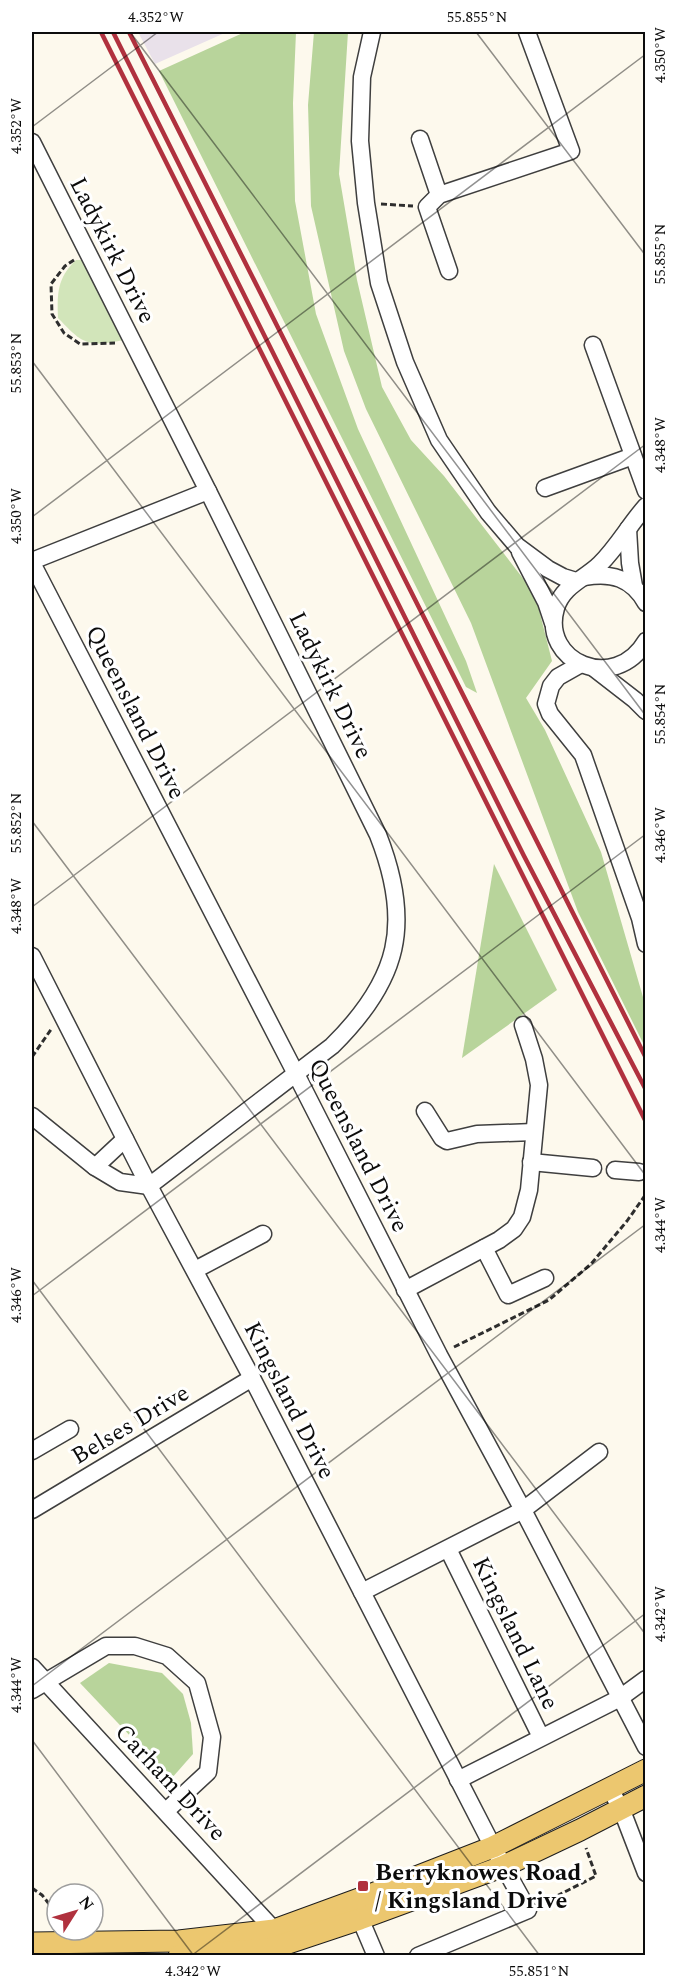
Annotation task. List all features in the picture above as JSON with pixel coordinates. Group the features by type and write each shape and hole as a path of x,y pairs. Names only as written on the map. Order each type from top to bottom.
{"main road":[{"path":"179,1956 272,1945 356,1910 493,1847 610,1790 645,1770"},
{"path":"356,1910 504,1866 645,1796"},
{"path":"32,1943 179,1941 272,1945"}],"street":[{"path":"372,32 362,77 360,141 366,203 379,283 405,362 439,440 488,512 517,546 563,578 581,579 602,574 621,578 641,594"},
{"path":"433,201 571,151 527,32"},
{"path":"420,140 449,271"},
{"name":"Ladykirk Drive","path":"32,142 378,836 394,886 395,937 391,962 379,989 352,1027 332,1046 149,1186"},
{"path":"593,345 645,491"},
{"path":"544,488 633,456"},
{"path":"32,562 208,491"},
{"path":"645,506 600,564 561,596 556,609 555,623 563,659 558,677 548,694 547,709 583,755 643,918 645,944"},
{"path":"628,529 630,563 641,594"},
{"path":"517,546 546,602 559,641 570,657 588,666 635,700 645,711"},
{"name":"Queensland Drive","path":"32,562 405,1290 523,1510 645,1747"},
{"path":"558,677 588,666 609,669 623,664 643,645"},
{"path":"643,645 645,666"},
{"name":"Kingsland Drive","path":"32,956 149,1186 252,1378 458,1780 528,1910"},
{"path":"405,1290 500,1240 514,1229 522,1217 529,1190 539,1085 534,1059 523,1025"},
{"path":"425,1111 442,1138 447,1141 477,1134 534,1132"},
{"path":"32,1116 95,1167 120,1182 149,1186"},
{"path":"95,1167 125,1139"},
{"path":"531,1162 592,1168"},
{"path":"615,1170 639,1172"},
{"path":"195,1270 263,1234"},
{"path":"484,1248 508,1295 545,1278"},
{"name":"Belses Drive","path":"32,1508 252,1378"},
{"path":"32,1451 70,1429"},
{"path":"362,1592 523,1510 599,1452"},
{"name":"Kingsland Lane","path":"448,1549 541,1737"},
{"path":"38,1686 106,1646 135,1646 167,1656 197,1683 212,1737 208,1772 166,1811"},
{"name":"Carham Drive","path":"32,1667 38,1686 166,1811 272,1945"},
{"path":"458,1780 620,1698 645,1679"},
{"path":"610,1790 621,1809 645,1872"},
{"path":"356,1910 376,1956"},
{"path":"418,1956 528,1910"}],"path":[{"path":"366,203 433,201"},
{"path":"87,250 65,266 51,285 52,314 64,333 80,344 114,344 131,338"},
{"path":"32,1057 61,1015"},
{"path":"439,1355 549,1300 591,1264 627,1221 645,1194"},
{"path":"528,1910 596,1876 580,1830"},
{"path":"32,1888 45,1899"}],"shaded area":[{"path":"138,32 227,32 155,64"}],"green space":[{"path":"245,32 296,32 293,103 295,201 316,314 358,429 466,661 477,693 466,687 159,71"},
{"path":"314,32 348,32 339,174 357,280 382,387 411,440 444,476 535,594 552,661 526,698 545,730 601,852 645,1004 645,1047 578,912 471,623 366,409 344,351 311,206 308,105"},
{"path":"76,260 82,260 124,340 102,343 87,342 74,334 58,318 62,280"},
{"path":"494,864 557,990 462,1058"},
{"path":"109,1663 162,1673 183,1694 191,1723 193,1754 171,1779 80,1683"}],"railway":[{"path":"101,32 646,1122"},
{"path":"113,32 524,856 646,1090"},
{"path":"129,32 646,1058"}],"place":[{"name":"Berryknowes Road / Kingsland Drive","path":"363,1886"}]}
